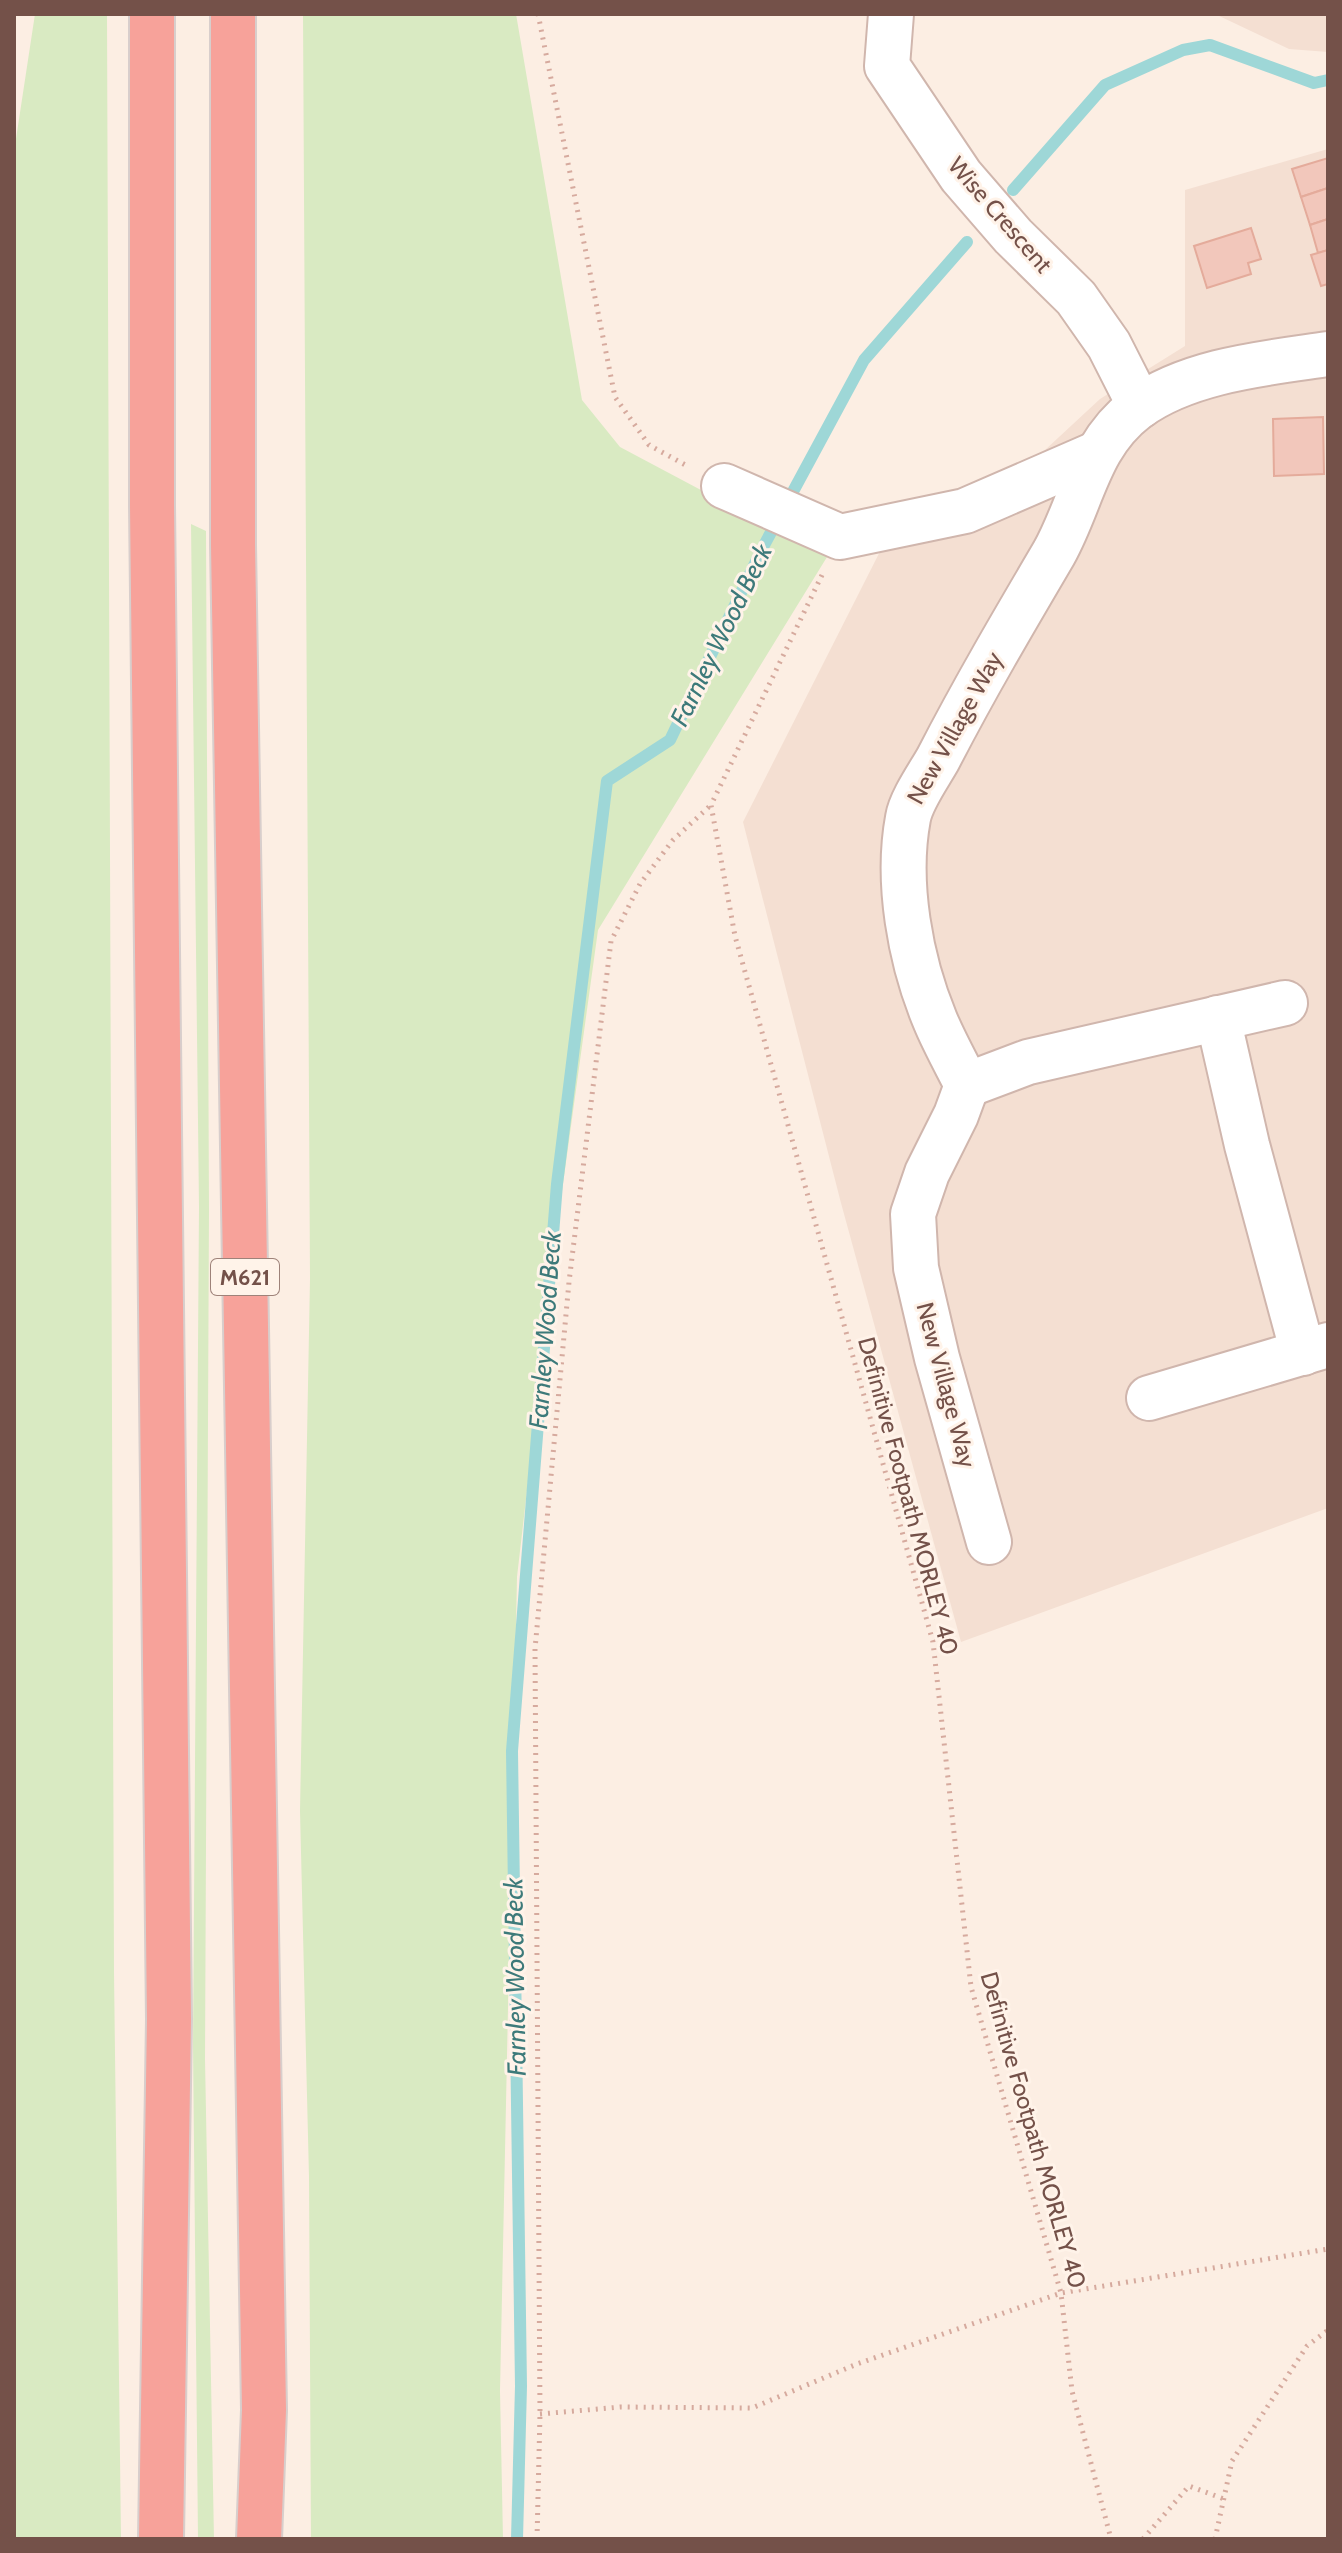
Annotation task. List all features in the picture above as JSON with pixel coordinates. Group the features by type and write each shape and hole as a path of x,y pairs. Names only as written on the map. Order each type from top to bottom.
{"highway":[{"path":"152,14 152,505 169,2019 161,2539"},
{"name":"M621","path":"233,14 233,561 264,2410 259,2539"}],"street":[{"name":"Wise Crescent","path":"891,14 887,66 961,176 1013,236 1076,298 1109,345 1140,406"},
{"name":"New Village Way","path":"989,1542 937,1358 916,1268 913,1214 927,1173 956,1115 967,1085 934,1019 915,955 902,876 908,814 970,697 1068,528 1096,454 1113,428 1140,406 1185,383 1250,366 1328,354"},
{"path":"724,486 840,537 965,511 1096,454"},
{"path":"967,1085 1028,1062 1285,1003"},
{"path":"1149,1398 1316,1349 1247,1145 1218,1018"}],"path":[{"path":"538,14 615,397 649,445 724,486"},
{"path":"537,2539 540,2414 535,1649 569,1282 611,941 640,884 673,840 711,805 840,537"},
{"name":"Definitive Footpath MORLEY 40","path":"711,805 735,936 933,1642 971,1987 1061,2293 1072,2391 1111,2539"},
{"path":"540,2414 621,2407 752,2408 857,2364 1061,2293 1328,2249"},
{"path":"1215,2539 1232,2461 1307,2346 1328,2330"},
{"path":"1143,2539 1189,2486 1224,2499"}],"shaded area":[{"path":"1215,14 1328,14 1328,52 1289,49"},
{"path":"1328,149 1328,1508 961,1642 841,1203 743,822 901,510 978,486 1045,450 1100,399 1185,346 1185,190"}],"green space":[{"path":"35,14 107,14 114,1972 121,2539 14,2539 14,152"},
{"path":"303,14 516,14 582,400 620,447 827,557 598,930 559,1213 517,1577 500,2391 503,2539 311,2539 309,2177 300,1811 310,1279"},
{"path":"191,524 206,531 209,1209 205,2059 214,2539 198,2539 193,2045 199,1207"}],"building":[{"path":"1328,158 1328,188 1301,197 1292,169"},
{"path":"1328,188 1328,219 1310,225 1301,197"},
{"path":"1328,219 1328,250 1318,253 1310,225"},
{"path":"1251,228 1261,259 1248,263 1251,274 1207,288 1194,246"},
{"path":"1328,250 1328,284 1321,286 1311,255"},
{"path":"1323,417 1324,474 1274,476 1273,419"}],"waterway":[{"name":"Farnley Wood Beck","path":"1013,190 1105,85 1183,50 1210,45 1314,83 1328,80"},
{"name":"Farnley Wood Beck","path":"517,2539 521,2386 512,1751 557,1184 607,781 670,740 762,549 864,360 967,242"}]}
